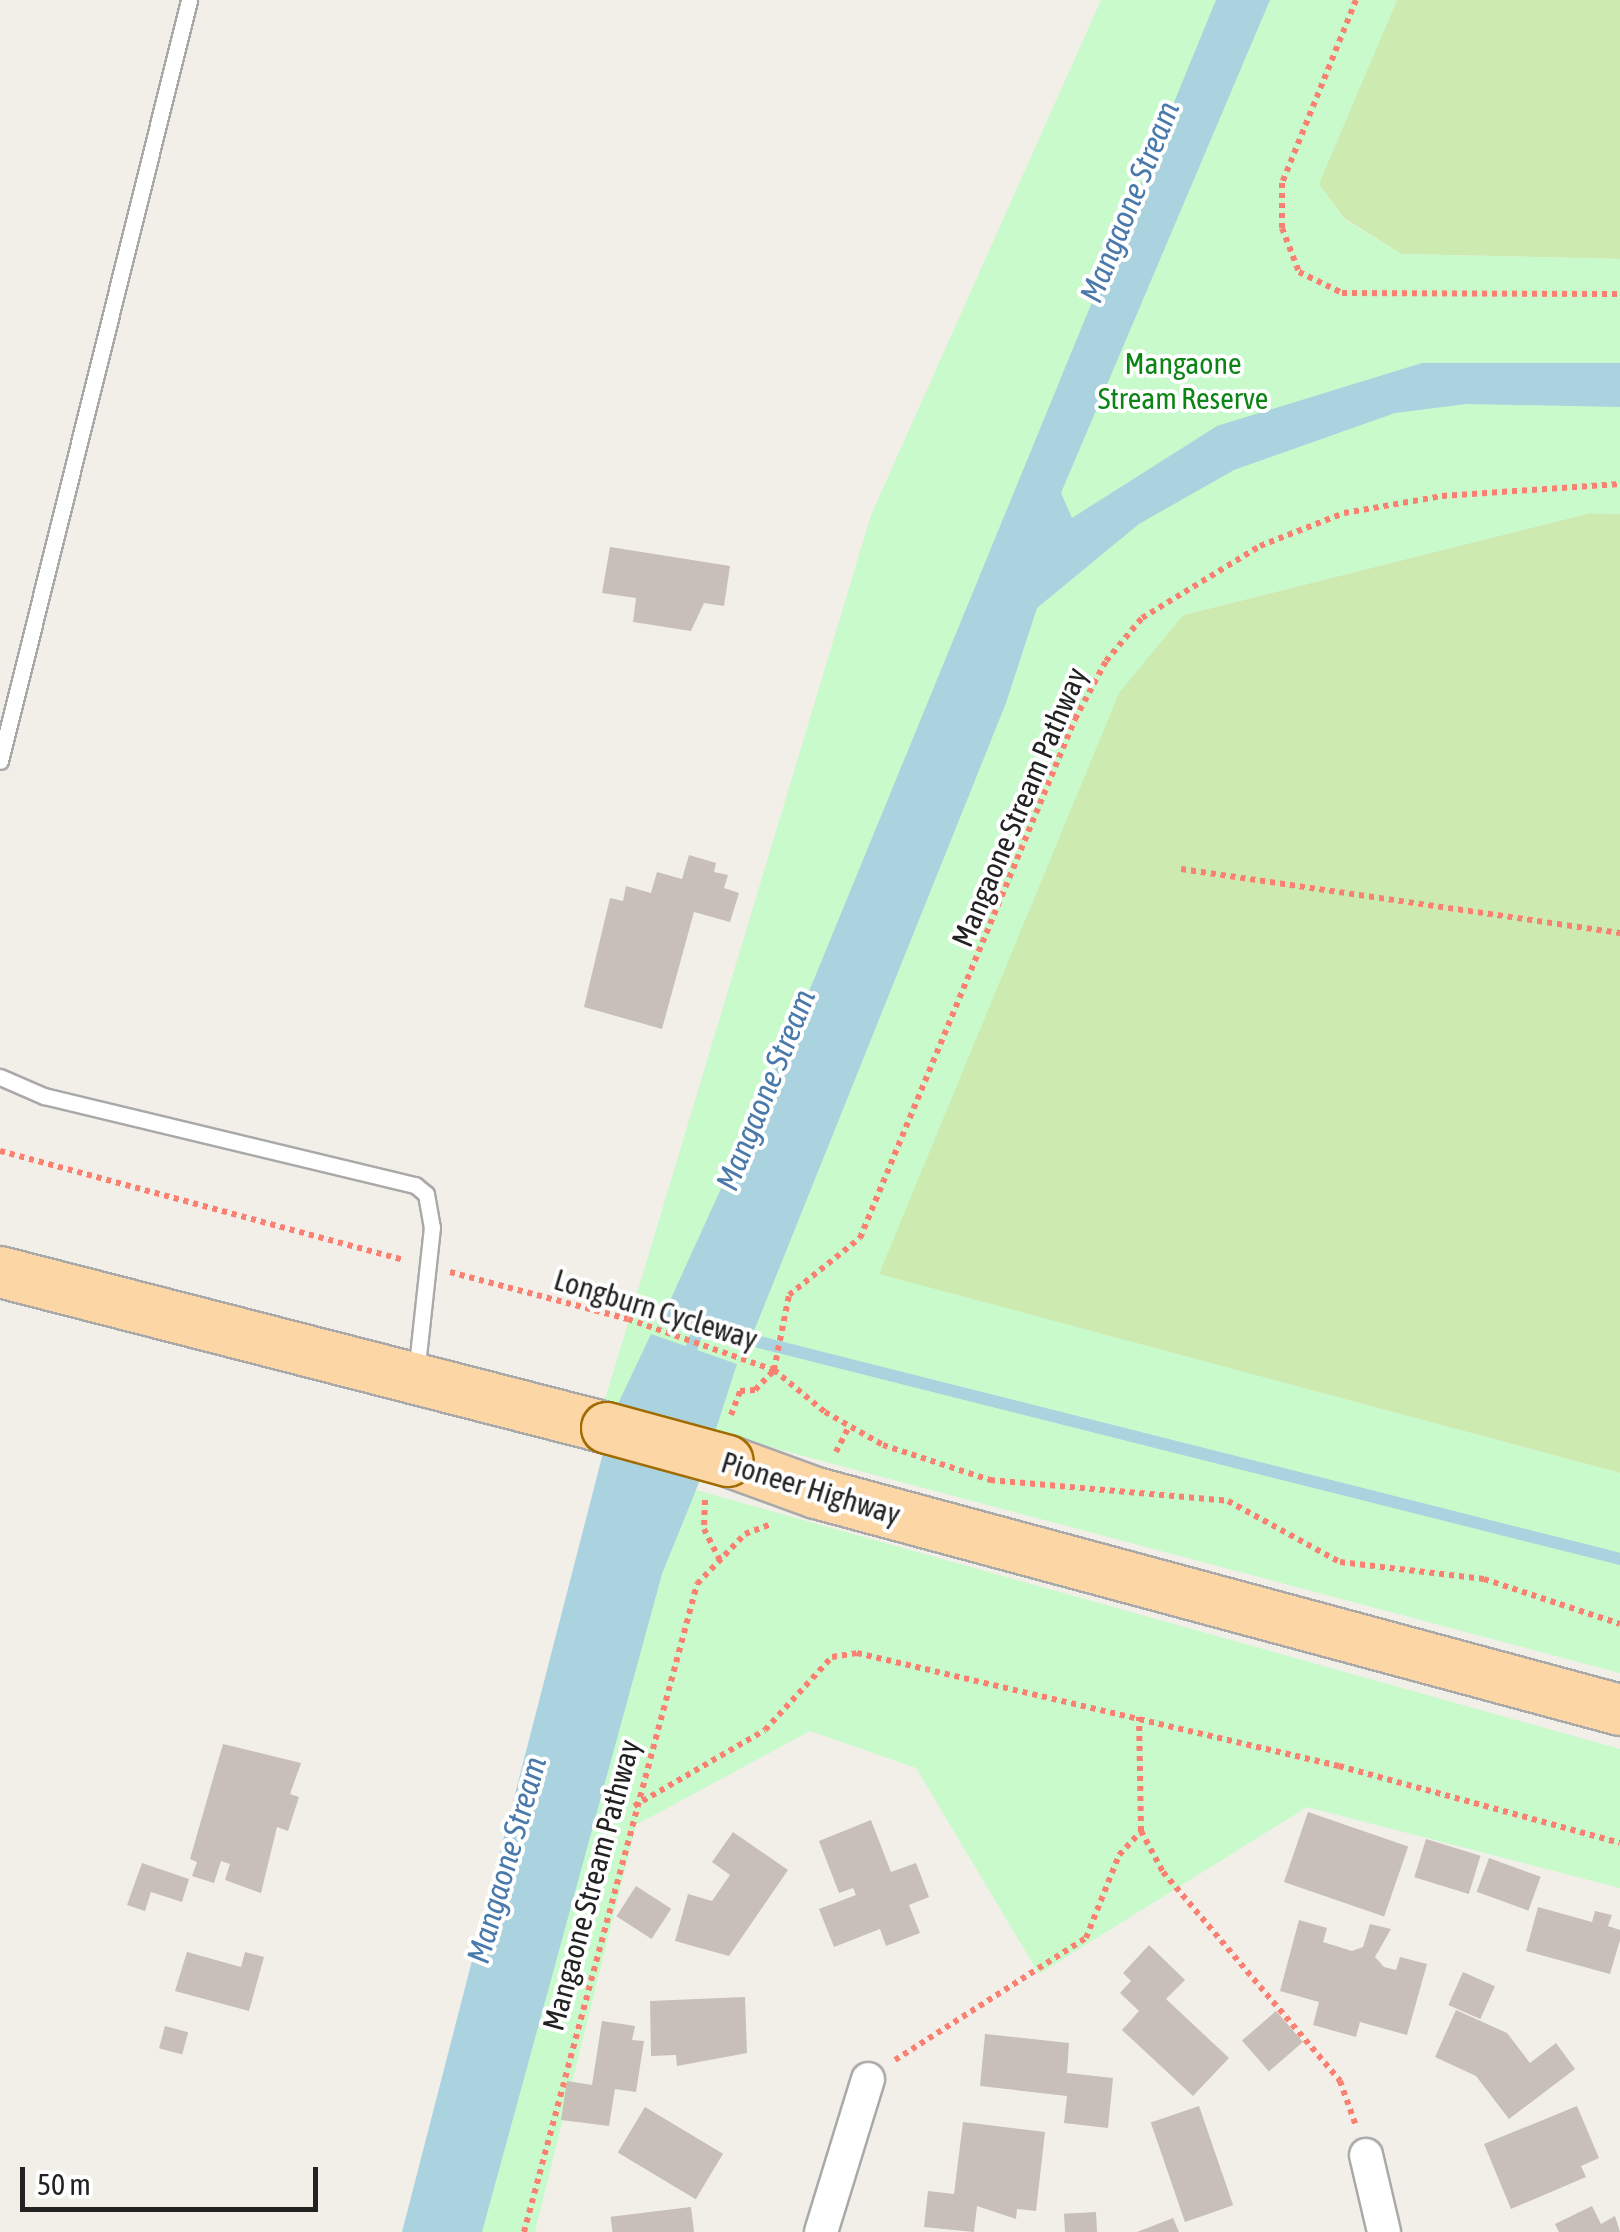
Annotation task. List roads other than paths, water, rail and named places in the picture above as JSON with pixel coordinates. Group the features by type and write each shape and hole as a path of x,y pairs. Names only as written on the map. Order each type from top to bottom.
{"main road":[{"name":"Pioneer Highway","path":"0,1272 607,1428 714,1473 816,1493 1620,1710"}],"street":[{"path":"821,2232 868,2080"},
{"path":"1366,2155 1384,2232"}],"lane":[{"path":"0,761 189,0"},
{"path":"0,1077 44,1096 401,1177 431,1208 414,1381"}],"water":[{"path":"1216,0 1270,0 1061,493 1072,518 1217,426 1422,363 1620,363 1620,407 1467,404 1395,413 1234,470 1139,524 1037,608 1006,703 750,1341 663,1316 794,1028"},
{"path":"651,1334 737,1364 715,1432 617,1406"},
{"path":"603,1453 700,1480 662,1574 482,2232 402,2232"}],"waterway":[{"name":"Mangaone Stream","path":"686,1363 705,1311"},
{"path":"735,1336 1620,1559"}],"park label":[{"name":"Mangaone Stream Reserve","path":"1183,380"}]}
